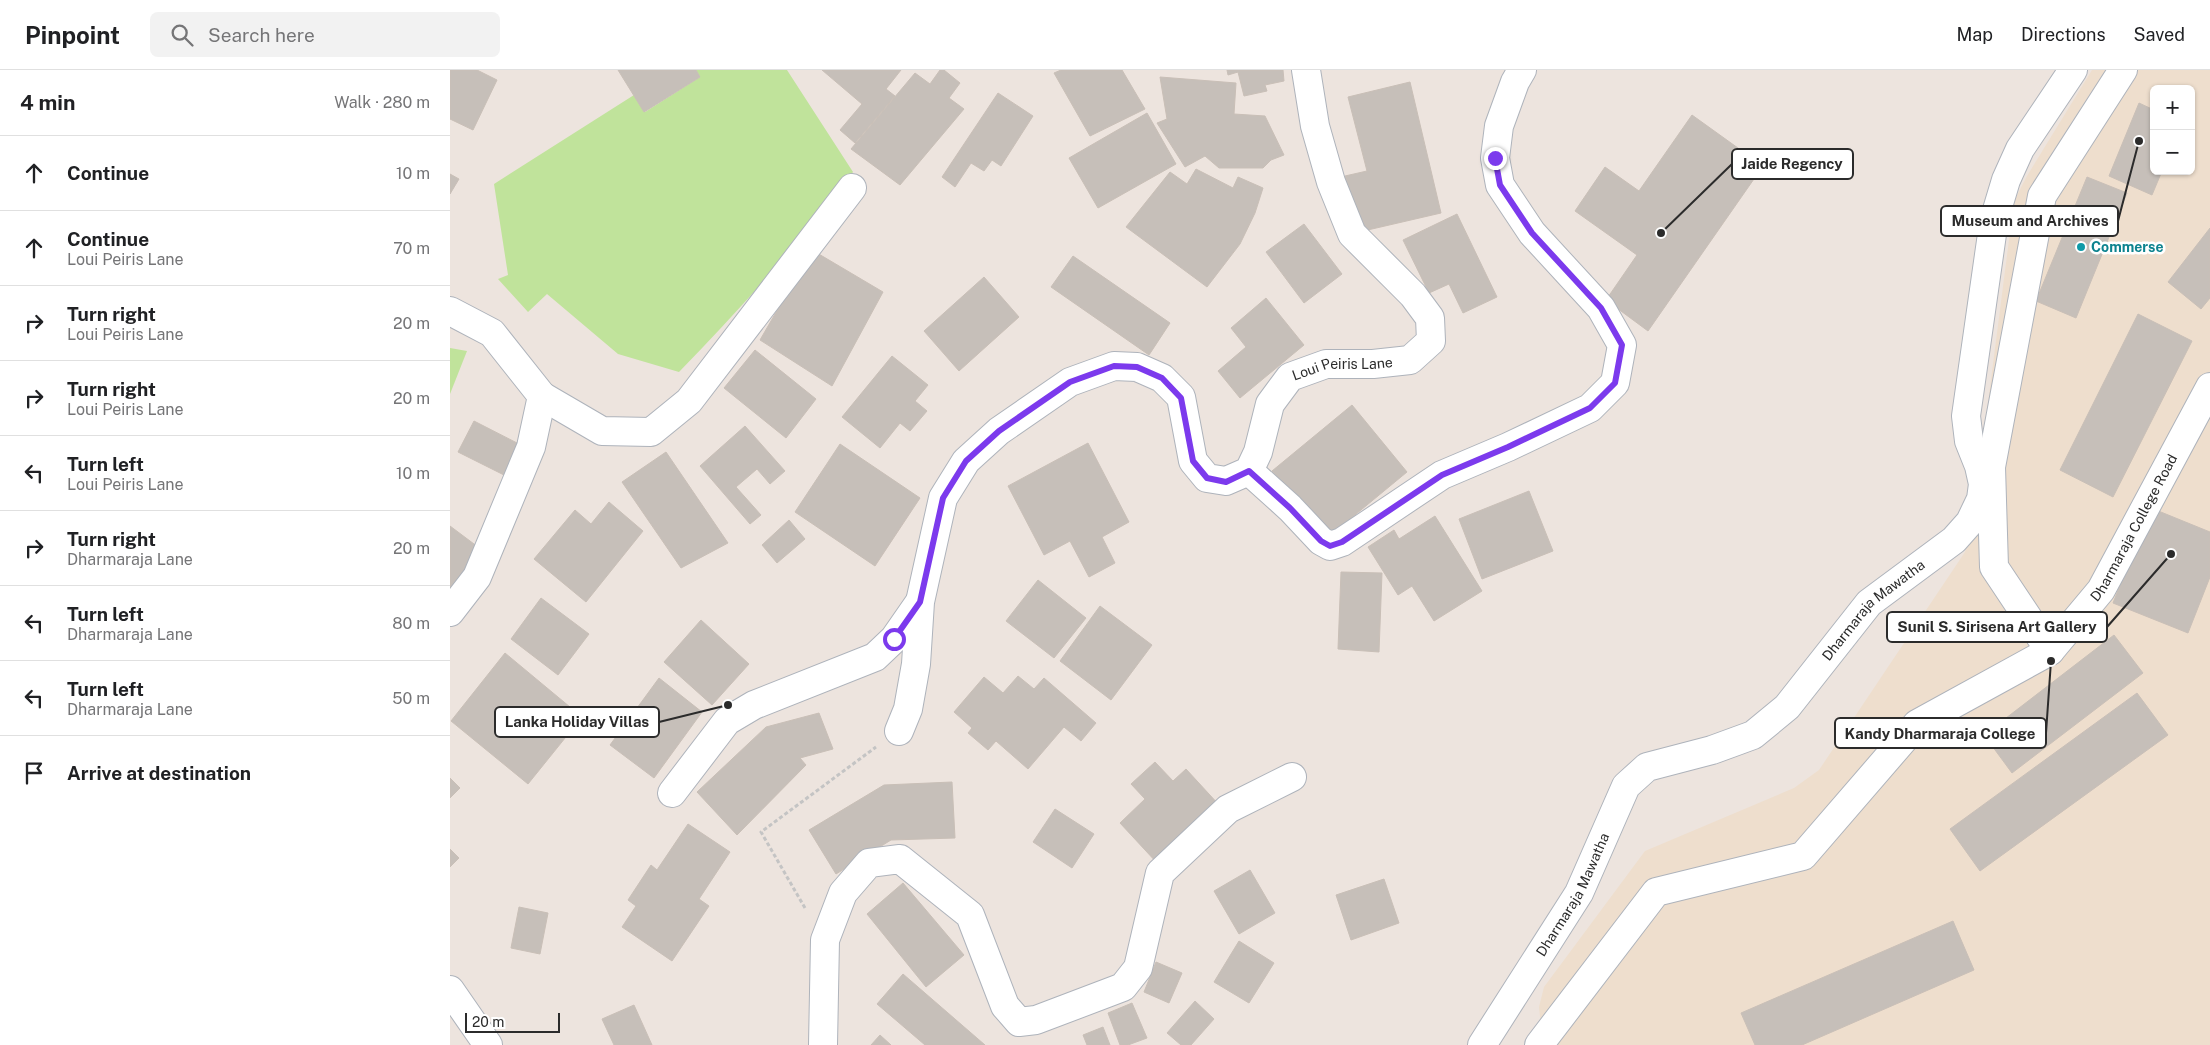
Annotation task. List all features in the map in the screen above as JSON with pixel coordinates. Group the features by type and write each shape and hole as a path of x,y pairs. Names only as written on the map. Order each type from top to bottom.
{"street":[{"name":"Loui Peiris Lane","path":"1249,471 1258,452 1270,404 1290,377 1326,364 1373,364 1410,360 1431,341 1430,318 1419,303 1352,234 1331,182 1315,126 1306,70"},
{"path":"899,731 908,709 916,664 920,602 943,498 966,461 999,431 1070,382 1114,366 1137,367 1162,378 1181,398 1193,461 1207,478 1226,482 1249,471 1290,508 1321,541 1330,546 1342,542 1442,475 1508,447 1590,408 1615,383 1622,345 1601,308 1532,233 1500,185 1495,158 1499,126 1515,82 1522,70"},
{"name":"Dharmaraja Mawatha","path":"1482,1045 1579,893 1626,786 1647,767 1712,750 1753,735 1786,707 1869,603 1954,540 1970,522 1981,499 1983,484 1979,466 1969,441 1966,416 1994,220 2006,180 2020,149 2073,70"},
{"path":"2050,651 1994,567 1991,468 2042,196 2124,70"},
{"path":"450,311 492,333 542,396 602,431 651,432 689,400 852,188"},
{"name":"Dharmaraja College Road","path":"1539,1045 1656,892 1803,856 1916,724 2050,651 2101,590 2210,387"},
{"path":"450,612 477,577 532,448 542,396"},
{"path":"672,793 727,721 754,705 875,657 894,639 920,602"},
{"path":"823,1045 825,940 842,893 869,863 900,859 970,914 1005,1006 1019,1022 1036,1020 1123,987 1138,968 1160,873 1228,809 1292,776"},
{"path":"450,990 488,1045"}],"path":[{"path":"825,940 761,832 899,731"}],"shaded area":[{"path":"2092,70 2210,70 2210,1045 1543,1045 1539,1007 1544,987 1645,851 1794,788 1819,770 1965,552 1972,527 2014,201 2027,176"}],"green space":[{"path":"696,70 787,70 853,172 769,275 679,372 618,354 547,294 528,312 498,279 508,275 494,184 634,95 645,112 700,77"},
{"path":"450,348 467,351 450,394"}],"building":[{"path":"450,70 477,70 497,80 473,130 450,119"},
{"path":"618,70 696,70 700,77 644,112"},
{"path":"822,70 901,70 886,89 895,96 855,143 840,130 862,104"},
{"path":"940,70 944,70 960,83 949,98 964,109 900,185 851,149 915,73 930,84"},
{"path":"1061,70 1122,70 1145,109 1090,136 1054,73"},
{"path":"1227,70 1283,70 1284,81 1265,85 1267,91 1244,96 1238,72 1228,75"},
{"path":"1160,77 1236,83 1234,114 1265,116 1284,155 1271,160 1263,168 1219,168 1205,156 1185,167 1157,123 1167,119"},
{"path":"1410,82 1441,213 1359,232 1345,176 1367,171 1348,97"},
{"path":"998,93 1033,116 1001,166 992,160 984,171 971,163 955,187 942,177"},
{"path":"2139,103 2150,108 2150,175 2160,175 2152,195 2109,176"},
{"path":"1147,113 1176,164 1098,208 1069,158"},
{"path":"1692,115 1763,166 1648,331 1606,300 1637,255 1575,211 1605,167 1639,191"},
{"path":"1196,169 1233,188 1238,177 1263,188 1255,213 1240,244 1207,287 1126,227 1170,172 1187,184"},
{"path":"450,174 459,179 450,194"},
{"name":"Commerse","path":"2087,177 2127,193 2076,318 2036,301"},
{"path":"1457,214 1497,297 1463,313 1449,284 1429,293 1403,240"},
{"path":"1304,224 1342,274 1304,303 1266,252"},
{"path":"2210,228 2210,298 2201,309 2168,282"},
{"path":"812,250 883,292 832,386 760,340"},
{"path":"1073,256 1170,323 1149,355 1051,287"},
{"path":"984,277 1019,317 959,371 924,331"},
{"path":"1266,298 1304,345 1240,398 1218,371 1246,347 1231,328"},
{"path":"2138,314 2192,341 2113,497 2060,470"},
{"path":"755,350 816,399 786,438 724,388"},
{"path":"892,356 928,385 915,401 927,411 910,431 900,423 880,448 842,417"},
{"path":"1352,405 1407,472 1327,538 1272,471"},
{"path":"474,421 519,444 504,475 458,452"},
{"path":"745,426 785,471 770,484 757,469 736,487 761,515 750,524 700,466"},
{"path":"1088,443 1129,522 1102,537 1115,563 1089,577 1070,541 1044,555 1008,486"},
{"path":"840,444 920,498 875,566 795,512"},
{"path":"666,452 728,543 681,568 622,482"},
{"path":"1529,491 1553,551 1482,579 1459,519"},
{"path":"609,502 643,531 586,602 534,559 575,510 591,524"},
{"path":"2151,508 2210,532 2210,577 2188,633 2113,603"},
{"path":"1435,516 1482,591 1434,621 1412,586 1398,595 1368,547 1394,530 1399,539"},
{"path":"789,520 805,539 777,563 762,545"},
{"path":"450,526 482,550 450,593"},
{"path":"1341,572 1382,573 1379,652 1338,649"},
{"path":"1038,580 1086,618 1054,658 1006,621"},
{"path":"541,598 589,634 558,675 511,639"},
{"path":"1100,606 1152,645 1111,700 1060,661"},
{"path":"701,620 749,664 712,705 664,662"},
{"path":"2114,635 2143,673 2012,773 1984,735"},
{"path":"505,653 582,717 528,784 451,721"},
{"path":"1018,676 1034,689 1044,678 1096,723 1081,741 1064,727 1028,769 996,741 988,750 968,733 972,728 954,712 984,677 1003,693"},
{"path":"659,678 702,712 654,778 610,745"},
{"path":"2137,693 2168,735 1980,871 1950,829"},
{"path":"819,713 833,749 800,758 806,765 737,835 697,792 766,727"},
{"path":"1155,762 1173,781 1186,769 1220,806 1158,864 1120,823 1145,799 1131,784"},
{"path":"450,778 460,788 450,798"},
{"path":"952,782 955,838 891,840 836,874 809,830 884,785"},
{"path":"1055,809 1094,834 1072,868 1033,842"},
{"path":"688,824 730,852 699,899 709,906 672,961 622,927 636,906 628,900 651,865 657,870"},
{"path":"450,849 459,858 450,867"},
{"path":"1250,870 1275,913 1239,934 1214,891"},
{"path":"1384,879 1399,923 1351,940 1336,895"},
{"path":"903,883 964,955 926,987 867,914"},
{"path":"519,907 548,913 540,954 511,948"},
{"path":"1953,921 1974,970 1802,1045 1755,1045 1741,1013"},
{"path":"1239,941 1274,963 1249,1003 1214,982"},
{"path":"1156,962 1182,973 1169,1003 1144,992"},
{"path":"903,974 985,1045 925,1045 877,1004"},
{"path":"1195,1001 1214,1019 1191,1045 1181,1045 1167,1033"},
{"path":"1132,1003 1147,1038 1128,1045 1120,1045 1108,1013"},
{"path":"634,1005 652,1045 614,1045 602,1019"},
{"path":"1103,1027 1110,1045 1087,1045 1083,1035"},
{"path":"880,1035 891,1045 871,1045"}],"place":[{"name":"Museum and Archives","path":"2139,141"},
{"name":"Jaide Regency","path":"1661,233"},
{"name":"Commerse","path":"2081,247"},
{"name":"Sunil S. Sirisena Art Gallery","path":"2171,554"},
{"name":"Kandy Dharmaraja College","path":"2051,661"},
{"name":"Lanka Holiday Villas","path":"728,705"}],"route":[{"path":"894,639 920,602 943,498 966,461 999,431 1070,382 1114,366 1137,367 1162,378 1181,398 1193,461 1207,478 1226,482 1249,471 1290,508 1321,541 1330,546 1342,542 1442,475 1508,447 1590,408 1615,383 1622,345 1601,308 1532,233 1500,185 1495,158"}]}
